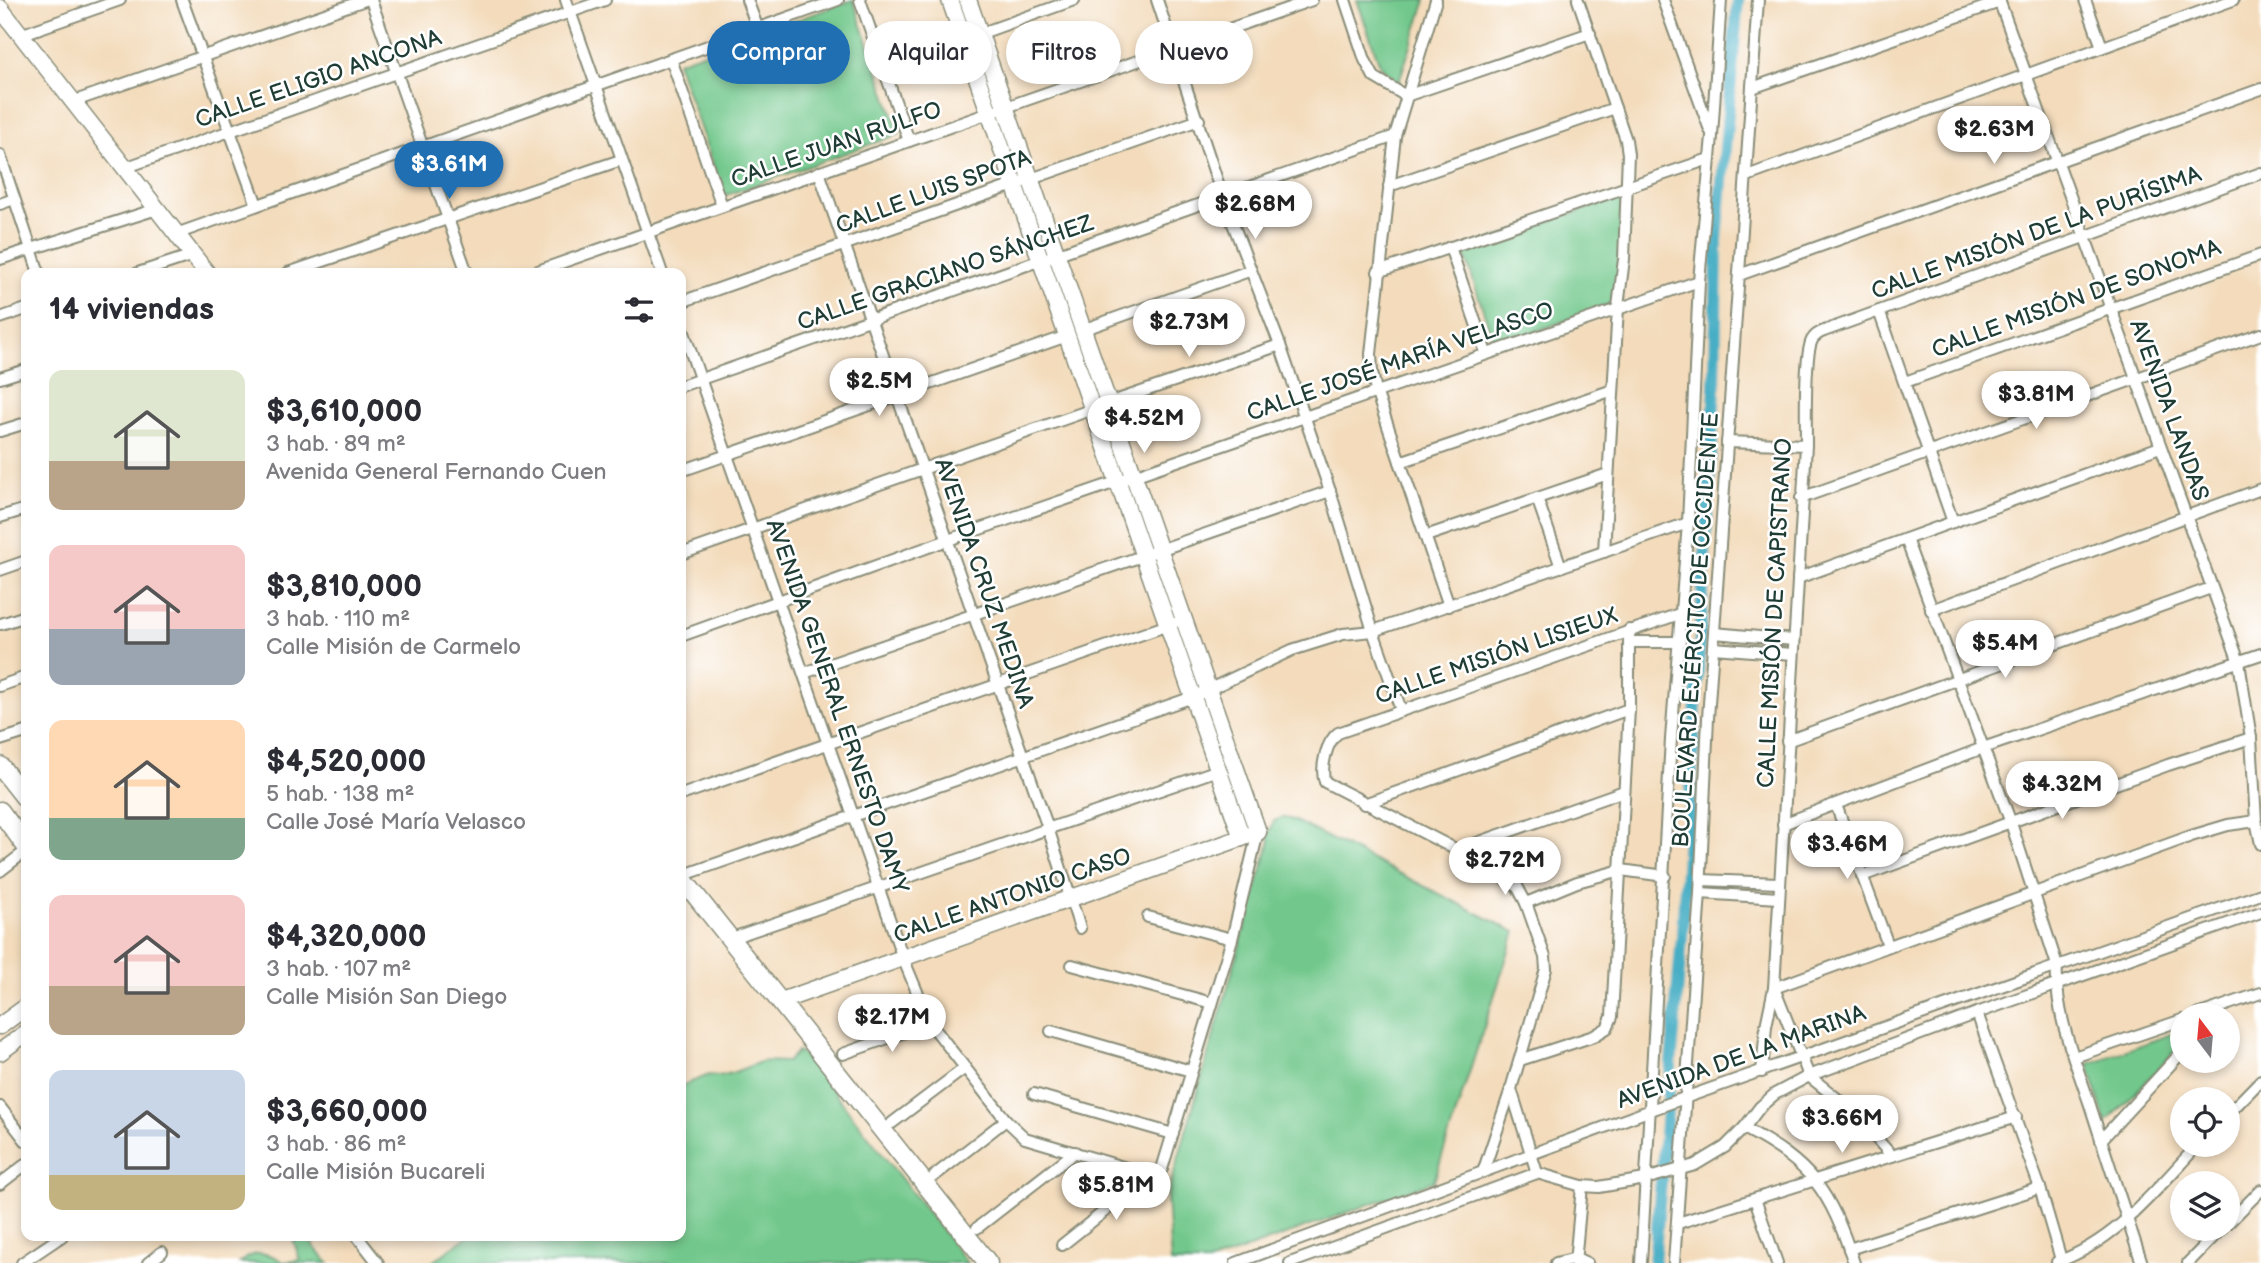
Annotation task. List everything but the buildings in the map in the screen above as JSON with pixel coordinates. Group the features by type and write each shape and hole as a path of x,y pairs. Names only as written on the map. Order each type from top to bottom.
{"main road":[{"path":"0,766 21,789"},
{"path":"0,811 21,841"},
{"path":"686,883 988,1263"}],"street":[{"path":"20,35 120,0"},
{"path":"182,0 257,205"},
{"path":"72,102 365,0"},
{"path":"371,0 465,268"},
{"path":"566,0 660,268"},
{"name":"CALLE ELIGIO ANCONA","path":"124,168 605,0"},
{"path":"747,0 755,21"},
{"path":"780,21 838,0"},
{"path":"860,0 909,141"},
{"path":"950,0 997,110 1049,258 1074,333 1093,410 1125,479 1201,694 1258,832 1232,939 1162,1169 1150,1175 1062,1245"},
{"path":"968,0 975,21"},
{"path":"992,29 1074,0"},
{"path":"1157,0 1164,21"},
{"name":"CALLE JUAN RULFO","path":"1253,21 1312,0"},
{"path":"1345,0 1365,60 1374,77 1406,96 1590,33"},
{"path":"1578,0 1626,140 1628,154 1624,258 1618,307 1604,552"},
{"path":"1663,0 1712,136"},
{"name":"BOULEVARD EJÉRCITO DE OCCIDENTE","path":"1641,1263 1645,1179 1654,1109 1671,739 1688,523 1699,281 1721,0"},
{"name":"BOULEVARD EJÉRCITO DE OCCIDENTE","path":"1674,1263 1678,1223 1677,1170 1701,880 1713,648 1758,0"},
{"path":"2085,0 2102,47"},
{"path":"1747,176 2233,0"},
{"path":"1439,1 1395,136 1371,354 1376,391 1449,606"},
{"path":"1752,88 1999,1"},
{"name":"AVENIDA LANDAS","path":"1999,1 2239,662 2251,738 2256,821 2261,844"},
{"path":"0,8 203,268"},
{"path":"176,234 707,47"},
{"path":"671,59 722,206"},
{"name":"CALLE JUAN RULFO","path":"546,268 1135,62"},
{"path":"991,84 997,110"},
{"path":"1186,84 1223,198 1280,345 1401,710"},
{"path":"1739,275 2261,89"},
{"path":"1389,186 1615,108"},
{"name":"CALLE LUIS SPOTA","path":"686,300 1199,120"},
{"name":"CALLE GRACIANO SÁNCHEZ","path":"686,384 1395,136"},
{"path":"0,155 37,268"},
{"path":"1378,272 1709,159"},
{"path":"302,268 621,160"},
{"name":"AVENIDA CRUZ MEDINA","path":"819,172 1048,828 1080,929"},
{"name":"CALLE MISIÓN DE LA PURÍSIMA","path":"1824,331 2261,173"},
{"path":"0,204 14,199"},
{"path":"0,260 157,209"},
{"path":"1450,247 1486,353"},
{"path":"153,268 193,255"},
{"name":"CALLE MISIÓN DE SONOMA","path":"1905,382 2261,255"},
{"path":"686,469 1250,271"},
{"name":"CALLE JOSÉ MARÍA VELASCO","path":"686,634 948,540 1699,281"},
{"path":"0,318 21,311"},
{"path":"1879,311 1953,522"},
{"name":"CALLE MISIÓN DE CAPISTRANO","path":"1762,1072 1766,1026 1774,988 1810,345 1816,334 1824,331"},
{"path":"1074,333 1109,404 1125,479"},
{"path":"1801,498 2261,334"},
{"name":"AVENIDA GENERAL ERNESTO DAMY","path":"686,338 878,887 930,1023 1006,1120 1025,1138 1150,1175"},
{"path":"1109,404 1280,345"},
{"path":"0,378 21,372"},
{"path":"1400,462 1613,390"},
{"path":"686,552 1093,410"},
{"path":"0,431 21,425"},
{"path":"1727,442 1806,445"},
{"path":"1798,578 2160,447"},
{"path":"1426,536 1608,474"},
{"path":"1931,610 2261,489"},
{"path":"804,673 1330,491"},
{"path":"1537,498 1561,567"},
{"path":"0,517 21,511"},
{"path":"686,874 1201,694 1292,650 1343,634 1373,631 1688,523"},
{"path":"1906,539 2011,823 2057,965 2058,1002 2074,1057 2142,1263"},
{"path":"0,570 21,563"},
{"path":"1787,741 2211,588"},
{"name":"CALLE MISIÓN LISIEUX","path":"1364,804 1325,782 1322,773 1329,743 1338,733 1629,636 1682,613"},
{"path":"1,624 21,618"},
{"path":"686,793 1175,622"},
{"path":"1714,633 1794,639"},
{"path":"1520,1060 1594,1036 1607,1028 1612,1017 1629,709 1629,636"},
{"name":"CALLE MISIÓN LISIEUX","path":"1629,636 1680,642"},
{"path":"1713,648 1793,654"},
{"path":"1783,824 1983,748 2261,654"},
{"path":"0,686 21,679"},
{"path":"1201,694 1218,770 1242,838 1254,854"},
{"path":"1364,804 1629,709"},
{"path":"0,740 21,734"},
{"path":"1863,876 2168,765 2251,738"},
{"path":"729,939 1218,770"},
{"path":"1457,850 1624,791"},
{"path":"1364,804 1457,850 1510,880 1522,892 1545,957 1546,969 1520,1060 1483,1172"},
{"path":"1836,805 1888,945"},
{"path":"1892,1156 1850,1109 1809,1076 1774,988 2191,836 2228,825 2256,821"},
{"name":"CALLE ANTONIO CASO","path":"781,1001 1258,832"},
{"path":"0,871 21,852"},
{"path":"1526,902 1577,882 1621,870 1665,876"},
{"path":"1701,880 1779,883"},
{"path":"1700,893 1779,898"},
{"name":"AVENIDA DE LA MARINA","path":"1237,1263 1801,1056 2261,894"},
{"name":"AVENIDA DE LA MARINA","path":"1537,1173 1583,1186 1612,1186 1677,1170 1708,1158 1725,1147 1775,1094 1809,1076 2261,912"},
{"path":"1148,917 1232,939"},
{"path":"1072,965 1212,1003"},
{"path":"2238,1003 2261,993"},
{"path":"0,1027 21,1011"},
{"path":"1977,1013 2040,1188 2059,1262 2101,1241 2127,1219 2187,1157"},
{"path":"844,1054 930,1023"},
{"path":"2074,1057 2170,1024"},
{"path":"1051,1031 1191,1071"},
{"path":"0,1052 21,1037"},
{"path":"2101,1140 2170,1065"},
{"path":"892,1123 965,1068"},
{"path":"2240,1102 2261,1080"},
{"path":"1290,1263 1537,1173 1511,1089"},
{"path":"1034,1094 1173,1134"},
{"path":"0,1107 21,1134"},
{"path":"1678,1223 2016,1117"},
{"path":"933,1176 1006,1120"},
{"path":"1744,1128 1788,1155 1816,1180 1841,1225 1854,1263"},
{"path":"976,1228 1074,1152"},
{"path":"0,1184 21,1168"},
{"path":"1556,1263 1579,1261 1583,1186"},
{"path":"1849,1249 2040,1188"},
{"path":"2240,1211 2261,1190"},
{"path":"1755,1199 1777,1263"},
{"path":"22,1263 55,1241"},
{"path":"361,1241 378,1263"},
{"path":"2188,1263 2209,1241"},
{"path":"148,1263 162,1252"}],"green space":[{"path":"853,0 864,31 864,84 882,84 900,134 724,196 677,62 707,51 707,84 850,84 850,21 793,21"},
{"path":"1357,0 1426,0 1398,84 1380,65"},
{"path":"1627,196 1615,303 1495,346 1463,249"},
{"path":"1283,817 1515,932 1434,1181 1208,1263 1171,1263 1167,1197 1270,841 1268,836 1274,821"},
{"path":"2170,1034 2170,1056 2106,1123 2088,1064"},
{"path":"797,1052 805,1055 967,1263 431,1263 461,1241 686,1241 686,1084 709,1075 732,1073 763,1061 787,1062"},
{"path":"294,1241 312,1241 313,1246 329,1263 240,1263 256,1254 272,1256 283,1262 300,1260"}],"waterway":[{"path":"1654,1263 1682,937 1715,387 1717,239 1738,0"}]}
